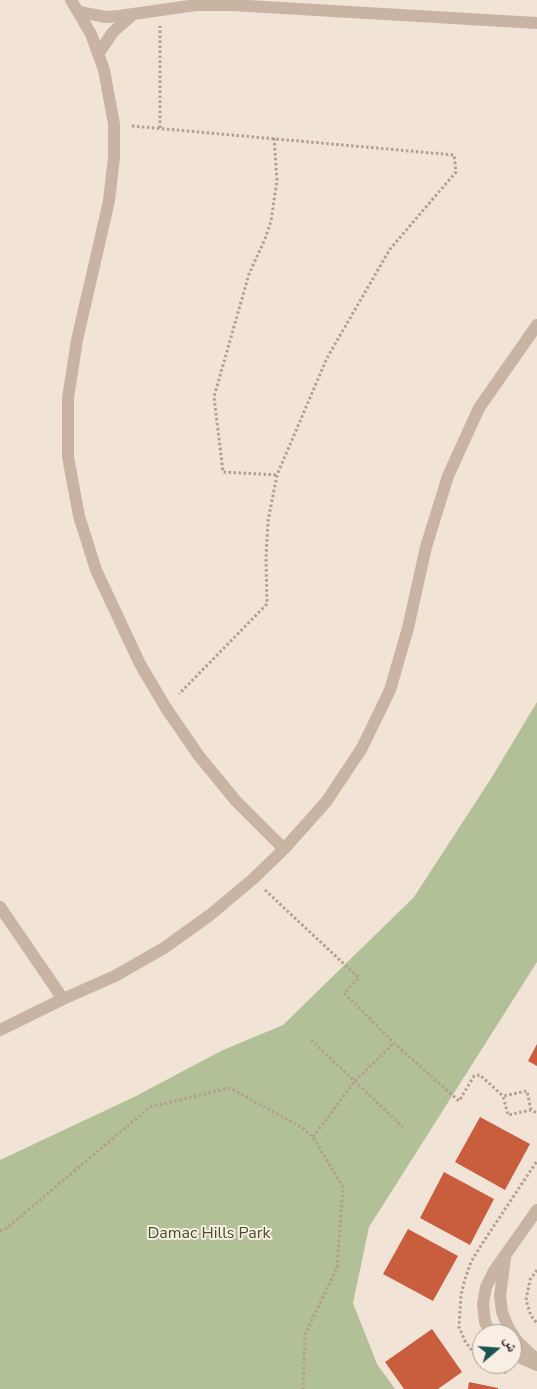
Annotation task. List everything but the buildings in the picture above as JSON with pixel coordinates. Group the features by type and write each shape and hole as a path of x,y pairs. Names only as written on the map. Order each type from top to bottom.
{"street":[{"path":"71,0 91,34 104,70 114,124 114,157 109,201 77,340 68,398 68,457 79,516 96,570 140,664 166,708 199,756 236,801 284,849"},
{"path":"79,12 106,17 133,15 196,5 231,5 537,23"},
{"path":"98,54 113,32 133,15"},
{"path":"0,1030 115,976 164,948 210,915 254,879 326,802 362,748 390,690 408,628 426,547 448,476 479,408 537,326"},
{"path":"0,906 63,999"},
{"path":"486,1324 483,1304 486,1286 494,1271 537,1210"},
{"path":"505,1256 500,1296 502,1312 508,1327 517,1341 537,1360"},
{"path":"522,1358 537,1365"}],"path":[{"path":"160,10 160,128"},
{"path":"114,124 454,155 456,172 390,249 327,358 276,475 268,521 266,558 267,604 166,708"},
{"path":"274,138 277,180 271,221 249,274 214,397 223,472 276,475"},
{"path":"254,879 359,978 344,993 394,1043 459,1101 474,1076 480,1074 503,1096 508,1115 531,1110 537,1113"},
{"path":"311,1040 403,1127"},
{"path":"313,1137 355,1081 394,1043"},
{"path":"0,1231 7,1228 150,1107 230,1088 301,1127 313,1137 343,1187 337,1268 305,1334 304,1389"},
{"path":"503,1096 527,1091 531,1110"},
{"path":"537,1270 530,1280 526,1300 530,1316 537,1323"}],"green space":[{"name":"Damac Hills Park","path":"537,702 537,962 369,1227 353,1303 377,1364 395,1389 0,1389 0,1160 134,1097 223,1050 283,1025 414,897 492,777"}]}
